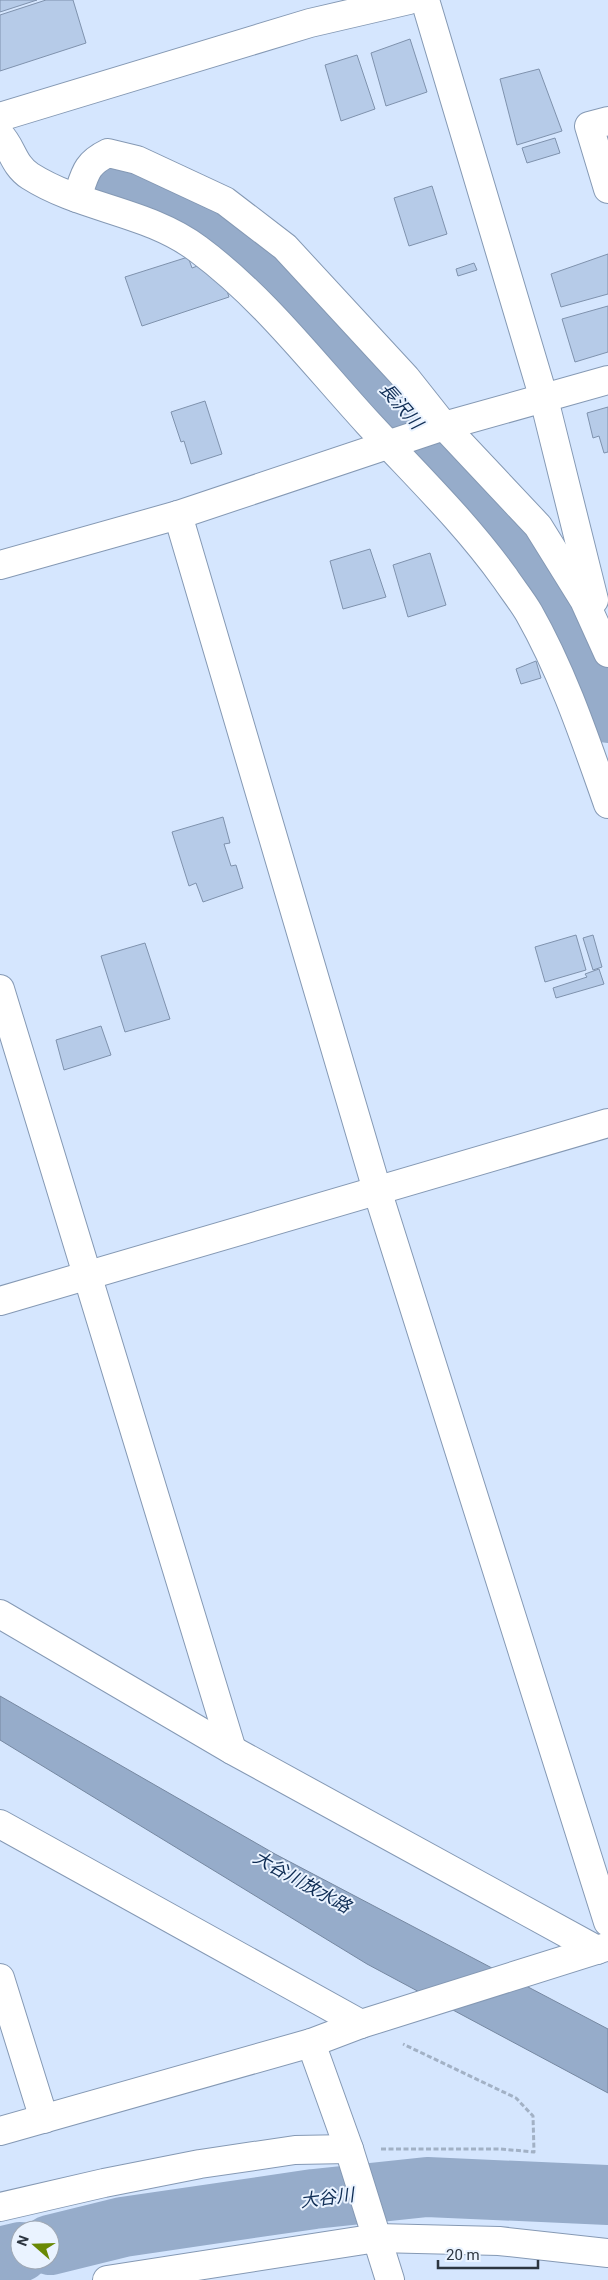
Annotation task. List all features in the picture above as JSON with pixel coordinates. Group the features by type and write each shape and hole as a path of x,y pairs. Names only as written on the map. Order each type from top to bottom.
{"street":[{"path":"0,117 310,23 409,0"},
{"path":"425,0 544,399 593,598 608,646"},
{"path":"608,120 589,126 608,189"},
{"path":"0,135 11,155 30,176 77,198 152,222 196,247 236,280 273,316 388,444 450,508 490,557 528,611 556,666 608,804"},
{"path":"77,198 85,175 94,160 108,153 137,160 225,201 285,247 406,378 444,426 538,526 584,600 608,653"},
{"path":"0,564 178,515 444,426 608,380"},
{"path":"178,515 377,1190 608,1922"},
{"path":"0,989 232,1750"},
{"path":"0,1301 608,1123"},
{"path":"0,1614 232,1750 604,1951"},
{"path":"0,1824 362,2024"},
{"path":"0,2131 311,2043 362,2024 567,1960 604,1951"},
{"path":"0,1978 44,2119"},
{"path":"311,2043 349,2149 390,2280"},
{"path":"0,2208 104,2182 200,2164 295,2150 349,2149"},
{"path":"108,2280 377,2238 499,2241 608,2253"}],"path":[{"path":"349,2149 501,2149 534,2152 533,2116 516,2098 362,2024"}],"water":[{"name":"大谷川放水路","path":"0,1696 275,1854 608,2029 608,2093 367,1964 0,1740"},
{"path":"608,2168 608,2202 555,2188 572,2189 585,2187 596,2181"}],"building":[{"path":"0,0 37,0 0,12"},
{"path":"46,0 73,0 86,43 0,71 0,15"},
{"path":"410,39 427,92 386,106 371,53"},
{"path":"357,55 375,109 341,121 325,65"},
{"path":"539,69 562,131 517,145 500,79"},
{"path":"555,138 560,153 527,163 522,148"},
{"path":"432,186 447,234 409,246 394,198"},
{"path":"608,254 608,294 561,307 551,274"},
{"path":"188,257 192,268 200,265 225,285 229,297 142,326 125,277"},
{"path":"474,263 477,270 458,276 456,269"},
{"path":"608,306 608,352 575,362 562,319"},
{"path":"205,401 222,454 191,464 184,441 181,442 171,412"},
{"path":"608,407 608,452 604,453 599,436 593,438 587,413"},
{"path":"370,549 386,597 343,609 330,561"},
{"path":"430,553 446,605 408,617 393,565"},
{"path":"536,661 541,678 521,684 516,669"},
{"path":"223,817 230,843 224,844 231,866 236,865 243,888 203,902 196,883 189,886 172,832"},
{"path":"576,935 586,970 545,982 535,947"},
{"path":"593,935 602,967 593,970 583,938"},
{"path":"145,943 170,1019 125,1032 101,956"},
{"path":"599,969 604,984 556,998 553,988 587,977 585,974"},
{"path":"101,1026 111,1055 64,1070 56,1040"}],"waterway":[{"name":"長沢川","path":"115,173 172,196 241,241 301,291 449,460 508,522 550,584 583,650 608,713"},
{"name":"大谷川","path":"60,2243 123,2227 314,2199 427,2187 608,2195"},
{"name":"大谷川","path":"0,2257 10,2254"}]}
